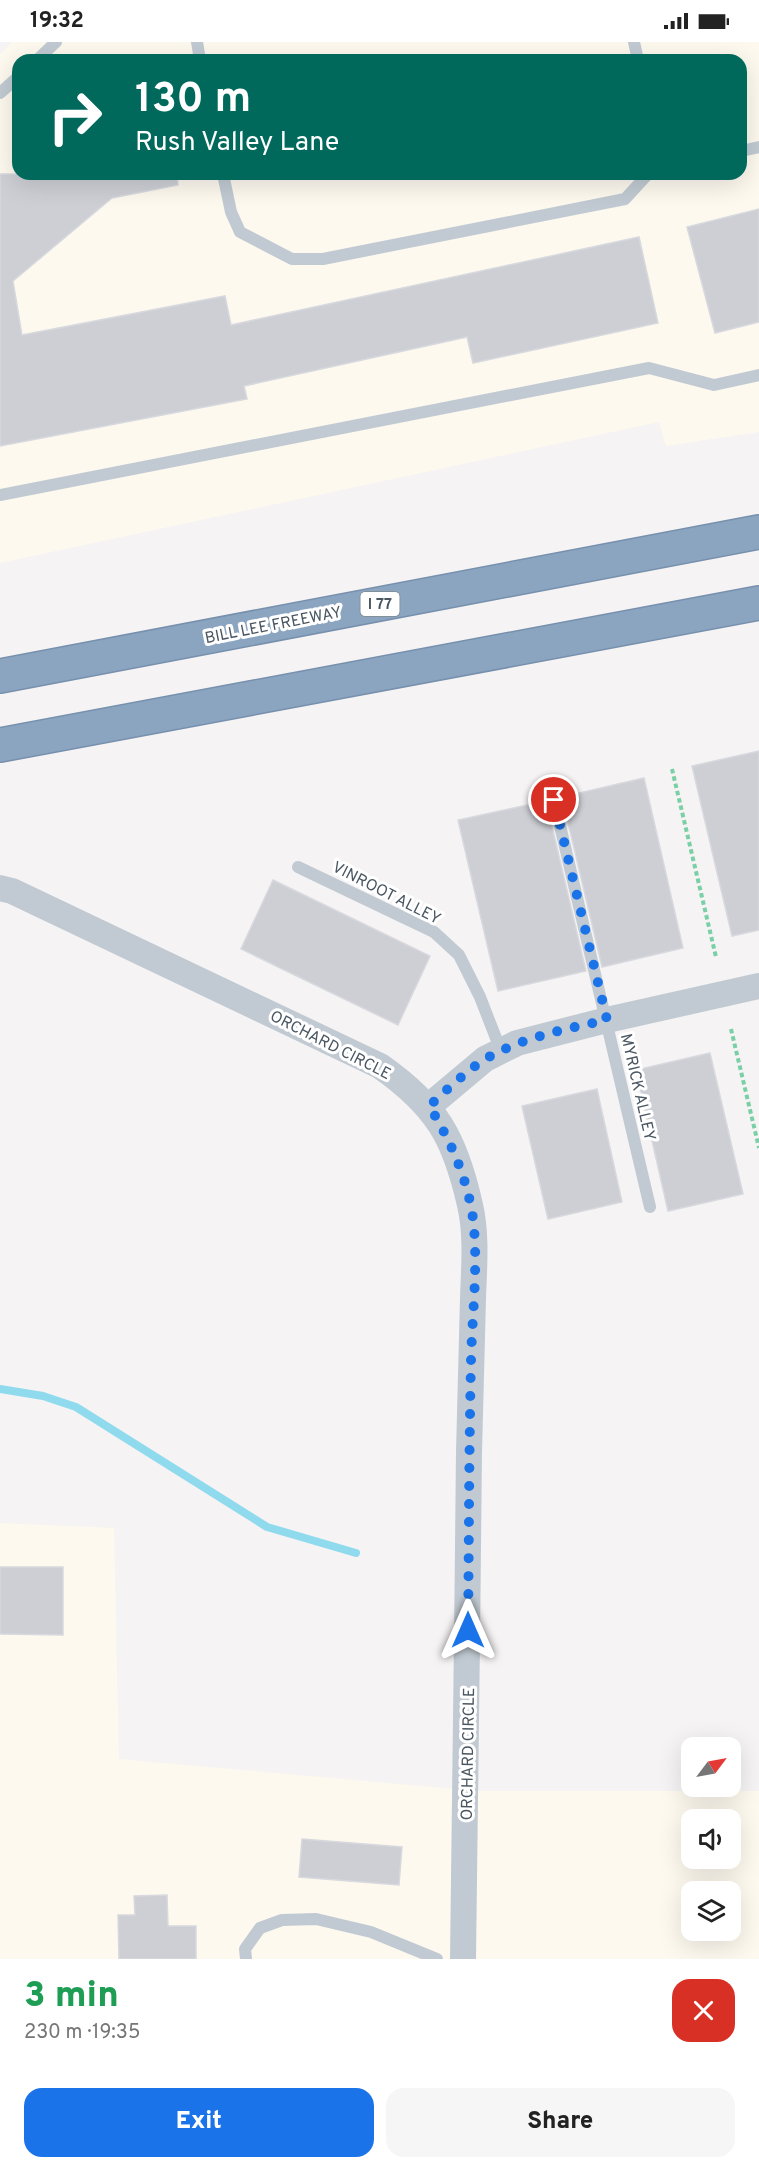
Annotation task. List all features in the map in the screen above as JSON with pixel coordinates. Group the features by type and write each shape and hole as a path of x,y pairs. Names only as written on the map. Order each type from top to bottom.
{"highway":[{"name":"BILL LEE FREEWAY","path":"0,676 759,532"},
{"path":"0,745 759,603"}],"street":[{"name":"ORCHARD CIRCLE","path":"0,888 12,891 380,1066 409,1086 429,1106 448,1137 461,1167 471,1209 474,1248 469,1451 463,1959"},
{"path":"429,1106 469,1071 501,1051 542,1035 759,986"}],"lane":[{"path":"43,54 56,42"},
{"path":"0,93 12,82"},
{"path":"224,180 231,212 240,232 292,259 323,259 625,200 643,180"},
{"path":"0,495 649,368 714,385 759,375"},
{"name":"MYRICK ALLEY","path":"554,800 650,1207"},
{"name":"VINROOT ALLEY","path":"298,867 434,932 459,955 480,997 501,1051"},
{"path":"246,1959 245,1949 260,1928 282,1920 316,1919 371,1932 436,1959"}],"path":[{"path":"672,769 716,957"},
{"path":"731,1029 759,1148"}],"shaded area":[{"path":"12,42 759,42 759,432 666,446 659,422 0,563 0,54"},
{"path":"0,1523 114,1528 119,1759 477,1791 681,1791 681,1797 741,1797 741,1791 759,1791 759,1959 0,1959"}],"building":[{"path":"0,174 12,174 12,180 178,180 178,185 112,198 13,281 22,335 225,296 231,325 639,237 658,323 473,363 467,337 244,386 247,399 0,446"},
{"path":"759,209 759,322 715,333 687,227"},
{"path":"759,751 759,930 732,936 692,766"},
{"path":"644,778 683,948 602,967 562,797"},
{"path":"546,801 586,971 498,991 458,820"},
{"path":"273,880 430,956 398,1025 241,949"},
{"path":"710,1053 743,1194 668,1211 636,1070"},
{"path":"597,1089 622,1202 548,1219 522,1106"},
{"path":"0,1567 63,1567 63,1635 0,1634"},
{"path":"302,1839 402,1847 399,1885 299,1877"},
{"path":"167,1895 168,1926 196,1926 196,1959 119,1959 118,1915 135,1915 134,1896"}],"waterway":[{"path":"0,1389 43,1396 76,1407 267,1527 356,1553"}],"route":[{"path":"468,1630 469,1451 474,1248 471,1209 461,1167 448,1137 429,1106 485,1059 517,1043 607,1020 554,800"}]}
